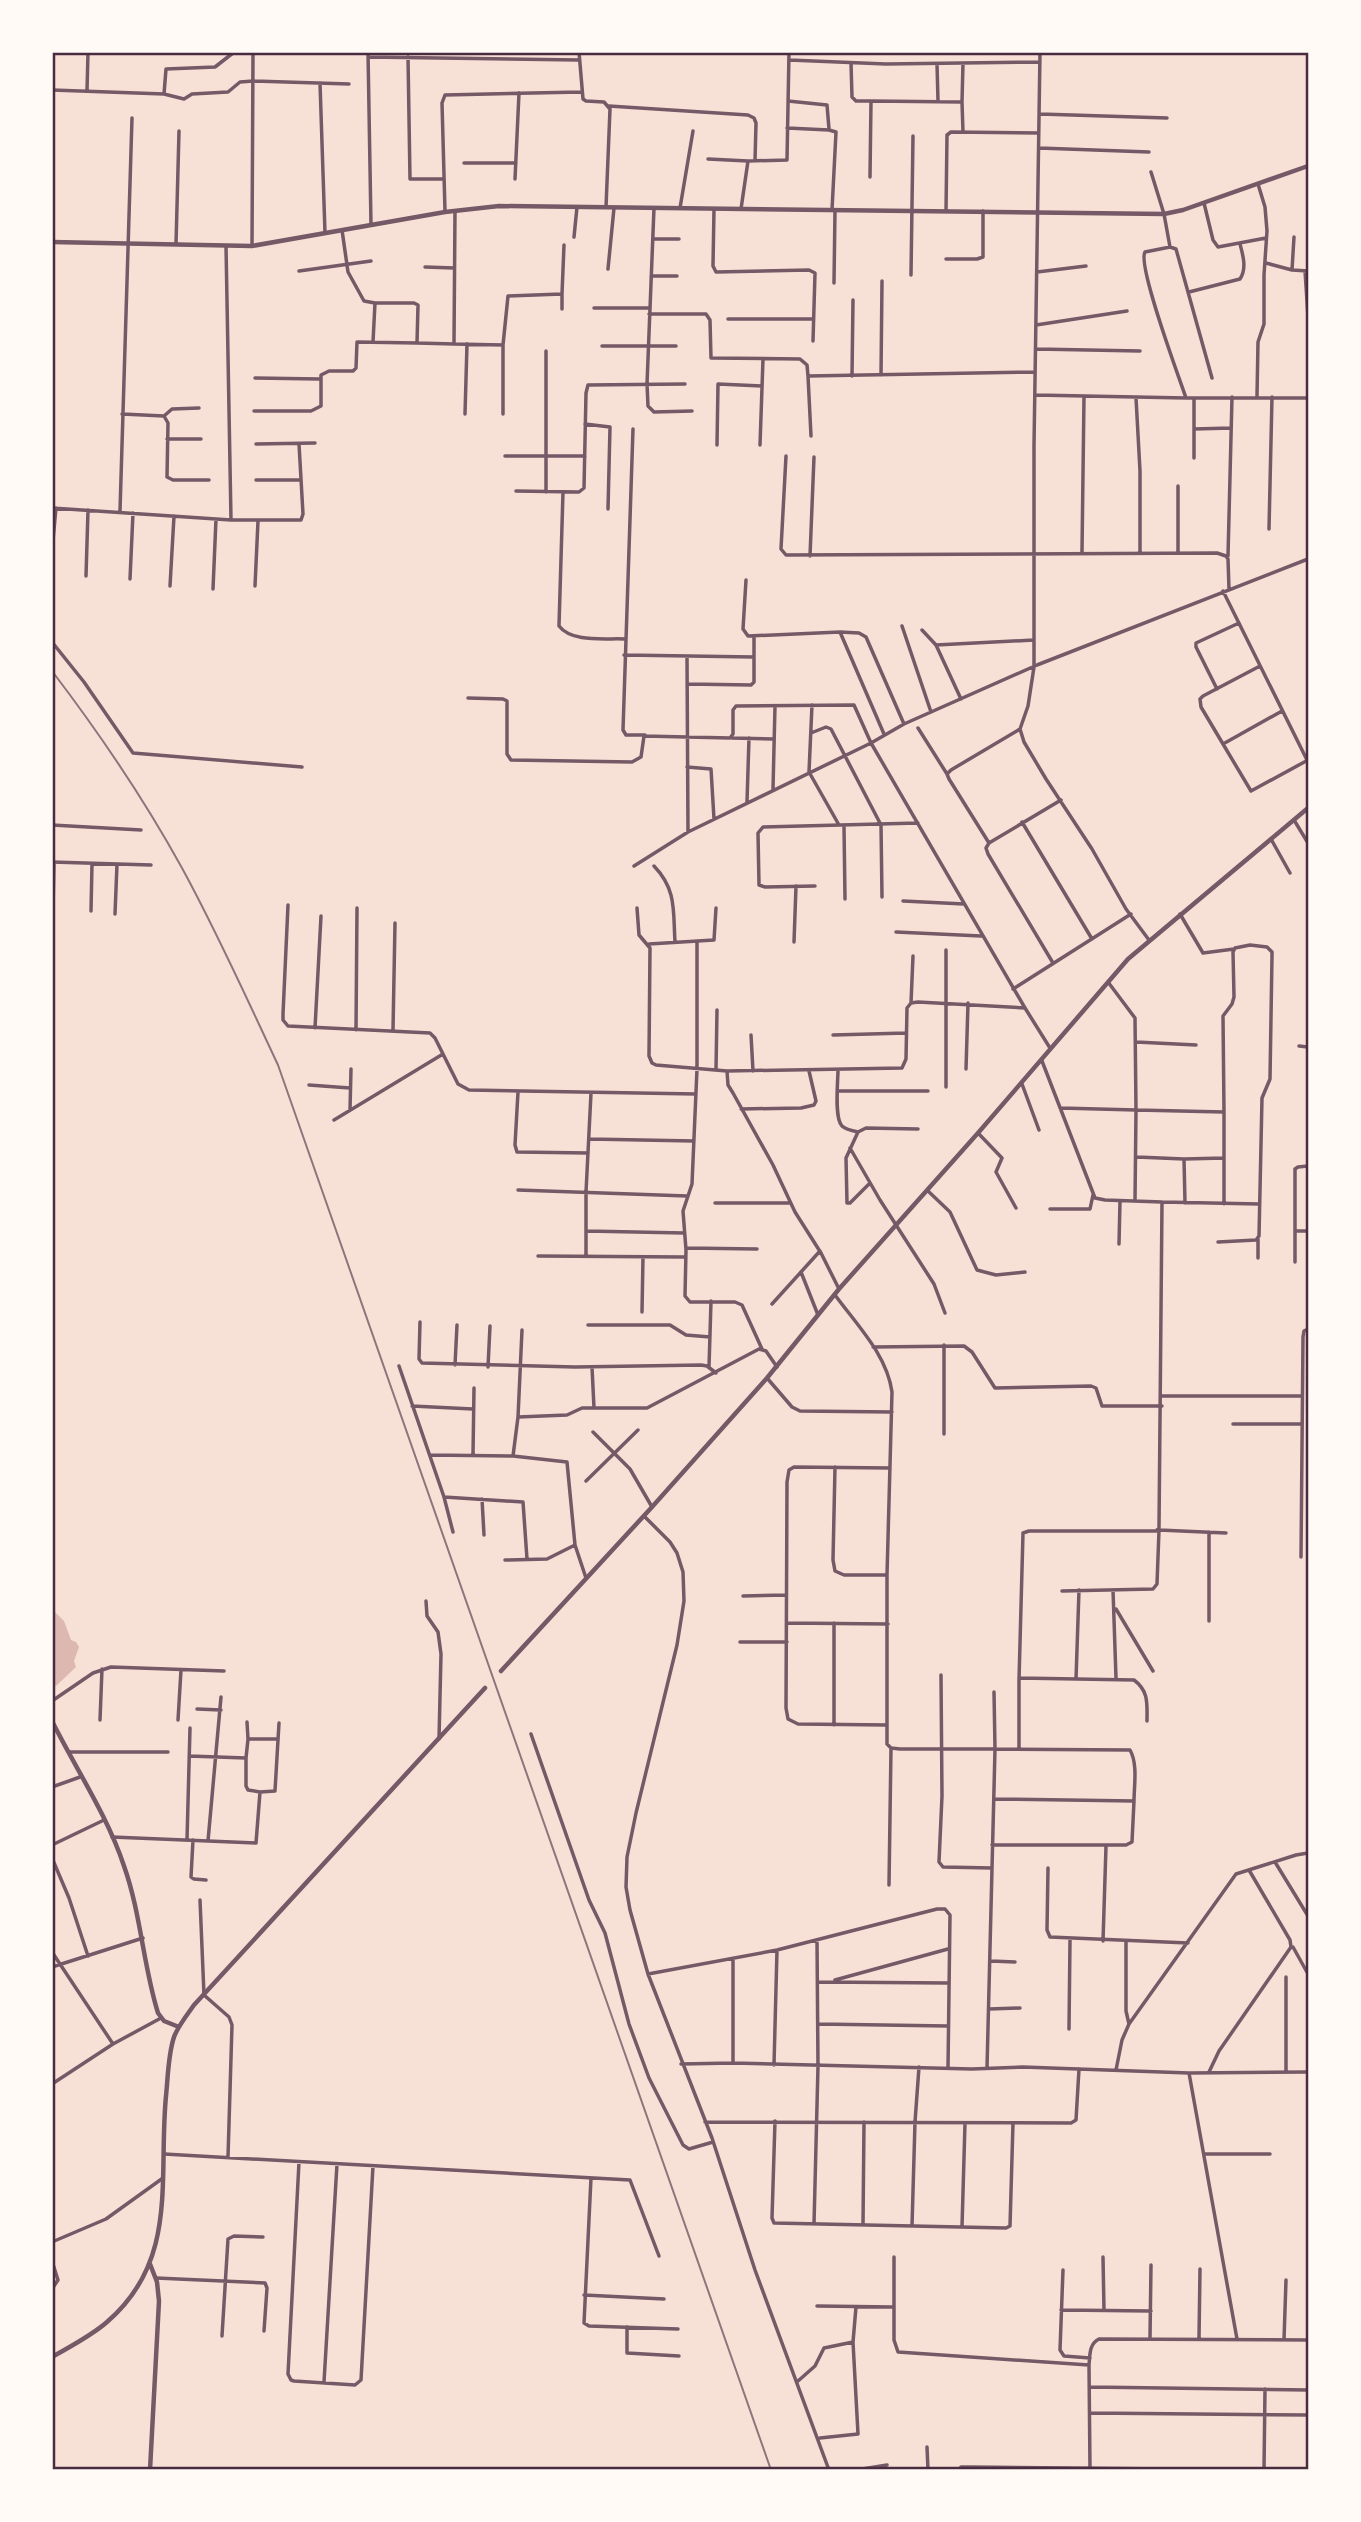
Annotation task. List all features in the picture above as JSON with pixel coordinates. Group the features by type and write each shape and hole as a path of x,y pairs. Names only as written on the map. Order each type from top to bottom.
{"street":[{"path":"87,92 88,52"},
{"path":"253,52 253,246"},
{"path":"579,52 581,92 586,101 604,102 609,106 748,115 754,118 756,123 754,161"},
{"path":"708,159 787,160 789,52"},
{"path":"1040,52 1034,667 1028,706 1020,729 1024,742 1149,940"},
{"path":"164,94 166,69 215,67 233,53"},
{"path":"370,225 368,55 579,60"},
{"path":"408,57 410,179 444,179"},
{"path":"789,60 937,64 1040,62"},
{"path":"851,63 852,97 856,101 962,102"},
{"path":"962,63 963,132"},
{"path":"937,64 938,101"},
{"path":"52,90 164,94 184,99 192,94 228,92 240,82 349,84"},
{"path":"320,83 325,233"},
{"path":"445,212 444,95 581,92"},
{"path":"515,179 519,93"},
{"path":"788,101 827,105 829,130"},
{"path":"870,177 871,101"},
{"path":"606,208 609,106"},
{"path":"1040,114 1167,118"},
{"path":"120,511 132,118"},
{"path":"787,128 834,130 837,136 834,283"},
{"path":"176,244 179,131"},
{"path":"680,208 693,131"},
{"path":"946,211 947,135 951,132 1040,133"},
{"path":"911,275 913,135"},
{"path":"1039,148 1149,152"},
{"path":"741,209 748,161"},
{"path":"464,163 516,163"},
{"path":"52,242 253,246 499,205 1164,214 1183,210 1308,166"},
{"path":"1151,172 1164,214 1170,247"},
{"path":"1257,397 1258,342 1264,324 1266,262 1265,207 1258,184"},
{"path":"1204,203 1215,244 1224,247 1266,238"},
{"path":"574,237 577,207"},
{"path":"608,269 614,208"},
{"path":"654,208 647,384 650,410 692,411"},
{"path":"714,209 714,270 815,273 813,341"},
{"path":"454,344 455,211"},
{"path":"946,259 983,257 983,211"},
{"path":"342,230 346,265 364,301 417,304 419,307 417,344"},
{"path":"1292,270 1294,237"},
{"path":"653,239 679,239"},
{"path":"1189,292 1240,279 1244,264 1240,244"},
{"path":"226,245 231,520"},
{"path":"562,309 565,245"},
{"path":"1186,398 1154,305 1143,259 1145,252 1170,247 1179,254 1212,378"},
{"path":"299,271 371,261"},
{"path":"1266,262 1292,270 1307,271 1308,333"},
{"path":"1037,272 1086,266"},
{"path":"425,267 454,268"},
{"path":"651,276 677,276"},
{"path":"881,375 882,281"},
{"path":"503,414 503,345 508,296 562,294"},
{"path":"852,376 853,300"},
{"path":"373,342 375,303"},
{"path":"594,307 650,308"},
{"path":"1036,325 1127,311"},
{"path":"649,314 706,314 710,320 711,358 800,359 807,365 811,436"},
{"path":"729,319 813,319"},
{"path":"254,411 311,411 321,406 319,379 324,372 353,371 356,368 357,342 503,345"},
{"path":"465,414 467,344"},
{"path":"602,346 676,346"},
{"path":"1036,349 1140,351"},
{"path":"546,351 546,492"},
{"path":"760,445 762,359"},
{"path":"808,376 1035,372"},
{"path":"255,379 319,379"},
{"path":"516,491 579,492 584,488 588,386 685,384"},
{"path":"717,445 718,384 762,386"},
{"path":"1035,395 1308,398"},
{"path":"1082,552 1084,396"},
{"path":"1136,397 1140,553"},
{"path":"1229,589 1232,397"},
{"path":"1269,529 1272,397"},
{"path":"1194,398 1194,458"},
{"path":"122,414 164,416 172,409 199,408"},
{"path":"164,416 167,418 167,477 173,480 209,481"},
{"path":"585,425 610,427 608,509"},
{"path":"1194,429 1231,428"},
{"path":"633,429 623,733 774,739"},
{"path":"167,439 201,439"},
{"path":"256,444 315,443"},
{"path":"52,551 54,508 231,520 301,520 303,514 299,444"},
{"path":"505,456 584,456"},
{"path":"786,456 782,551 786,555 1178,552 1222,554 1228,559"},
{"path":"810,556 814,457"},
{"path":"257,480 301,480"},
{"path":"1178,486 1178,552"},
{"path":"563,492 559,626 563,631 576,636 625,639"},
{"path":"86,576 89,510"},
{"path":"130,579 133,513"},
{"path":"170,586 174,516"},
{"path":"213,589 216,519"},
{"path":"255,586 258,521"},
{"path":"634,866 688,832 871,743 904,723 1034,667 1308,559"},
{"path":"746,580 743,629 748,636 859,632 866,637 904,723"},
{"path":"1223,591 1308,761 1251,791 1199,704 1203,696 1260,666"},
{"path":"1217,689 1196,643 1239,623"},
{"path":"902,626 931,712"},
{"path":"922,630 936,645 961,699"},
{"path":"841,632 884,734"},
{"path":"687,684 751,685 754,682 754,637"},
{"path":"936,645 1034,640"},
{"path":"52,642 84,682 133,753 302,767"},
{"path":"624,655 754,657"},
{"path":"687,656 688,832"},
{"path":"468,698 507,701 507,754 511,760 636,762 640,757 643,737 647,735"},
{"path":"812,705 809,772 842,826 845,899"},
{"path":"730,738 733,734 735,707 854,705 871,743 981,936 1052,1050"},
{"path":"773,789 775,706"},
{"path":"1223,744 1282,711"},
{"path":"811,733 829,727 881,825 882,897"},
{"path":"918,728 989,843"},
{"path":"947,774 1020,729"},
{"path":"747,802 749,738"},
{"path":"687,767 711,769 715,819"},
{"path":"1054,963 986,848 989,843 1061,800"},
{"path":"501,1671 777,1367 839,1289 897,1227 1108,982 1149,940 1308,808"},
{"path":"1294,820 1308,843"},
{"path":"1022,822 1092,939"},
{"path":"815,886 759,885 760,829 767,826 918,823"},
{"path":"52,825 141,830"},
{"path":"1271,839 1290,873"},
{"path":"53,908 53,862 151,865"},
{"path":"91,911 92,863"},
{"path":"115,914 117,864"},
{"path":"654,866 670,887 675,943"},
{"path":"794,942 796,886"},
{"path":"903,901 964,904"},
{"path":"288,905 283,1020 288,1026 430,1034 435,1038 458,1084 464,1088 518,1092 696,1094"},
{"path":"356,1030 358,908"},
{"path":"637,908 639,935 649,944 712,941 715,939 716,908"},
{"path":"1013,989 1131,914"},
{"path":"1180,914 1203,953 1256,945 1267,947 1272,952 1270,1079 1262,1098 1258,1258"},
{"path":"315,1028 321,916"},
{"path":"393,1030 395,923"},
{"path":"896,932 981,936"},
{"path":"697,942 697,1069 692,1185 683,1211 685,1299 690,1302 711,1301 741,1305 762,1349 777,1367"},
{"path":"649,944 649,1059 656,1065 727,1071 902,1069 906,1059 906,1014 911,1003 913,956"},
{"path":"1224,1204 1223,1016 1233,1004 1234,949"},
{"path":"946,950 946,1087"},
{"path":"1108,982 1133,1014 1136,1042 1135,1201"},
{"path":"911,1003 968,1003 1025,1008"},
{"path":"966,1069 968,1003"},
{"path":"716,1070 717,1010"},
{"path":"833,1035 906,1033"},
{"path":"751,1035 752,1071"},
{"path":"1136,1042 1196,1045"},
{"path":"1299,1046 1308,1046"},
{"path":"334,1120 443,1054"},
{"path":"1042,1060 1093,1195 1091,1209 1050,1209"},
{"path":"350,1110 351,1069"},
{"path":"838,1069 840,1123 858,1132"},
{"path":"741,1109 801,1108 814,1105 816,1101 809,1070"},
{"path":"727,1071 728,1084 839,1289"},
{"path":"1022,1084 1039,1130"},
{"path":"309,1085 350,1088"},
{"path":"838,1091 928,1091"},
{"path":"518,1092 515,1145 517,1152 588,1153"},
{"path":"586,1256 591,1093"},
{"path":"1060,1108 1224,1112"},
{"path":"870,1184 850,1203 846,1202 846,1161 858,1132 866,1128 918,1129"},
{"path":"978,1133 1001,1156 1002,1161 996,1172 1016,1208"},
{"path":"589,1139 694,1141"},
{"path":"850,1148 934,1284 945,1313"},
{"path":"1137,1157 1224,1158"},
{"path":"1184,1159 1185,1203"},
{"path":"1295,1262 1295,1169 1308,1166"},
{"path":"518,1190 687,1196"},
{"path":"928,1191 950,1212 977,1270 996,1275 1025,1272"},
{"path":"1093,1195 1099,1200 1259,1204"},
{"path":"1119,1244 1120,1201"},
{"path":"1062,1591 1155,1587 1162,1406 1162,1202"},
{"path":"715,1203 791,1203"},
{"path":"586,1231 684,1233"},
{"path":"1296,1231 1308,1231"},
{"path":"1218,1242 1258,1239"},
{"path":"685,1248 757,1249"},
{"path":"772,1304 820,1251"},
{"path":"538,1256 685,1257"},
{"path":"642,1312 643,1257"},
{"path":"801,1272 818,1315"},
{"path":"835,1295 873,1347 890,1379 892,1412 887,1575 887,1744 891,1748 889,1885"},
{"path":"709,1367 711,1301"},
{"path":"420,1322 420,1361 488,1367 709,1367 716,1373"},
{"path":"455,1366 457,1325"},
{"path":"588,1325 670,1325 686,1335 710,1337"},
{"path":"488,1367 491,1326"},
{"path":"1301,1557 1303,1337 1304,1331 1308,1329"},
{"path":"513,1456 518,1416 522,1330"},
{"path":"944,1346 944,1434"},
{"path":"873,1347 964,1346 970,1349 995,1388 1091,1386 1096,1388 1102,1406 1162,1406"},
{"path":"518,1416 567,1415 580,1408 647,1408 762,1349"},
{"path":"399,1366 444,1497 453,1532"},
{"path":"592,1367 594,1408"},
{"path":"767,1378 792,1407 800,1411 892,1412"},
{"path":"473,1455 474,1388"},
{"path":"1162,1396 1302,1396"},
{"path":"412,1406 473,1409"},
{"path":"1233,1424 1303,1424"},
{"path":"586,1481 638,1430"},
{"path":"593,1432 633,1474 652,1507"},
{"path":"430,1455 513,1456 567,1462 575,1545 586,1578"},
{"path":"887,1725 798,1724 788,1719 787,1474 794,1467 890,1468"},
{"path":"835,1467 835,1571 844,1575 887,1575"},
{"path":"444,1497 524,1503 527,1559"},
{"path":"482,1499 484,1535"},
{"path":"644,1516 670,1542 682,1564 684,1612 636,1813 626,1870 630,1910 648,1974 713,2142 755,2270 829,2469"},
{"path":"1019,1748 1023,1533 1159,1530 1226,1533"},
{"path":"1209,1532 1209,1622"},
{"path":"505,1560 547,1559 575,1545"},
{"path":"1076,1679 1079,1590"},
{"path":"1113,1590 1116,1679"},
{"path":"743,1596 786,1595"},
{"path":"426,1601 428,1616 438,1632 441,1654 439,1740"},
{"path":"1115,1607 1153,1671"},
{"path":"834,1622 834,1725"},
{"path":"787,1623 888,1624"},
{"path":"740,1642 787,1642"},
{"path":"52,1701 102,1669 121,1667 224,1671"},
{"path":"100,1720 102,1669"},
{"path":"178,1720 181,1670"},
{"path":"941,1675 943,1749 940,1864 943,1867 992,1868"},
{"path":"1019,1678 1134,1681 1141,1686 1147,1700 1147,1721"},
{"path":"52,2357 88,2336 115,2315 133,2293 150,2264 159,2236 170,2062 174,2037 179,2027 204,1995 485,1688"},
{"path":"987,2068 994,1692"},
{"path":"208,1841 221,1698"},
{"path":"197,1709 221,1710"},
{"path":"52,1721 104,1819 124,1866 143,1938 157,2009 161,2018 179,2027"},
{"path":"247,1722 246,1786 250,1791 260,1792 275,1791 279,1723"},
{"path":"187,1840 190,1728"},
{"path":"531,1734 589,1900 605,1933 629,2024 649,2078 682,2145 690,2149 713,2142"},
{"path":"248,1739 277,1739"},
{"path":"891,1748 1130,1751 1133,1755 1132,1842 1106,1846 992,1845"},
{"path":"68,1752 168,1752"},
{"path":"189,1756 246,1758"},
{"path":"52,1787 80,1777"},
{"path":"112,1837 256,1843 260,1792"},
{"path":"994,1799 1133,1801"},
{"path":"52,1844 104,1819"},
{"path":"193,1840 191,1877 206,1880"},
{"path":"1103,1941 1106,1846"},
{"path":"1116,2070 1122,2040 1129,2024 1236,1874 1300,1853 1308,1853"},
{"path":"52,1858 88,1955"},
{"path":"1275,1863 1308,1916"},
{"path":"1048,1868 1047,1934 1054,1939 1188,1943"},
{"path":"1249,1870 1308,1973"},
{"path":"200,1900 204,1995 229,2017 232,2025 228,2157"},
{"path":"648,1974 778,1950 942,1908 950,1915 948,2068"},
{"path":"52,1967 143,1938"},
{"path":"814,2224 818,2066 817,1940"},
{"path":"1069,2029 1070,1940"},
{"path":"1126,1941 1126,2011 1129,2024"},
{"path":"1209,2072 1219,2051 1292,1945"},
{"path":"830,1982 948,1949"},
{"path":"774,2065 778,1950"},
{"path":"52,1952 113,2044"},
{"path":"733,1959 733,2063"},
{"path":"991,1961 1015,1962"},
{"path":"1286,1977 1286,2072"},
{"path":"818,1982 948,1983"},
{"path":"989,2009 1020,2008"},
{"path":"52,2084 113,2044 161,2018"},
{"path":"818,2024 948,2026"},
{"path":"681,2064 1189,2073 1308,2072"},
{"path":"912,2226 919,2067"},
{"path":"705,2122 1075,2122 1079,2069"},
{"path":"1189,2073 1237,2339"},
{"path":"775,2121 774,2223 1006,2228 1010,2225 1013,2123"},
{"path":"863,2225 864,2122"},
{"path":"961,2227 965,2123"},
{"path":"164,2154 627,2179 632,2182 659,2256"},
{"path":"1205,2154 1270,2154"},
{"path":"299,2162 287,2370 291,2380 355,2385 360,2382 373,2166"},
{"path":"324,2383 337,2164"},
{"path":"52,2242 106,2219 163,2178"},
{"path":"591,2178 583,2317 586,2325 678,2329"},
{"path":"222,2336 229,2237 263,2237"},
{"path":"894,2257 895,2344 901,2353 973,2355 1089,2365"},
{"path":"1103,2257 1104,2310"},
{"path":"52,2261 58,2282 52,2289"},
{"path":"150,2264 156,2278 159,2301 150,2469"},
{"path":"1150,2339 1151,2265"},
{"path":"1199,2339 1200,2269"},
{"path":"1063,2270 1062,2354 1090,2358"},
{"path":"156,2278 267,2284 264,2331"},
{"path":"1284,2340 1286,2280"},
{"path":"584,2295 664,2299"},
{"path":"817,2306 893,2307"},
{"path":"819,2438 858,2434 853,2342 856,2307"},
{"path":"1061,2310 1151,2311"},
{"path":"626,2327 627,2353 678,2356"},
{"path":"1090,2468 1089,2365 1092,2344 1099,2339 1308,2340"},
{"path":"798,2381 815,2366 824,2348 853,2342"},
{"path":"1090,2387 1308,2390"},
{"path":"1264,2469 1265,2389"},
{"path":"1090,2413 1308,2415"},
{"path":"927,2447 928,2469"},
{"path":"856,2469 887,2465"},
{"path":"959,2469 1271,2469"}],"shaded area":[{"path":"53,1610 64,1621 71,1640 79,1647 74,1661 76,1667 56,1686 52,1684"}],"railway":[{"path":"52,671 121,767 182,868 278,1065 771,2470"}]}
